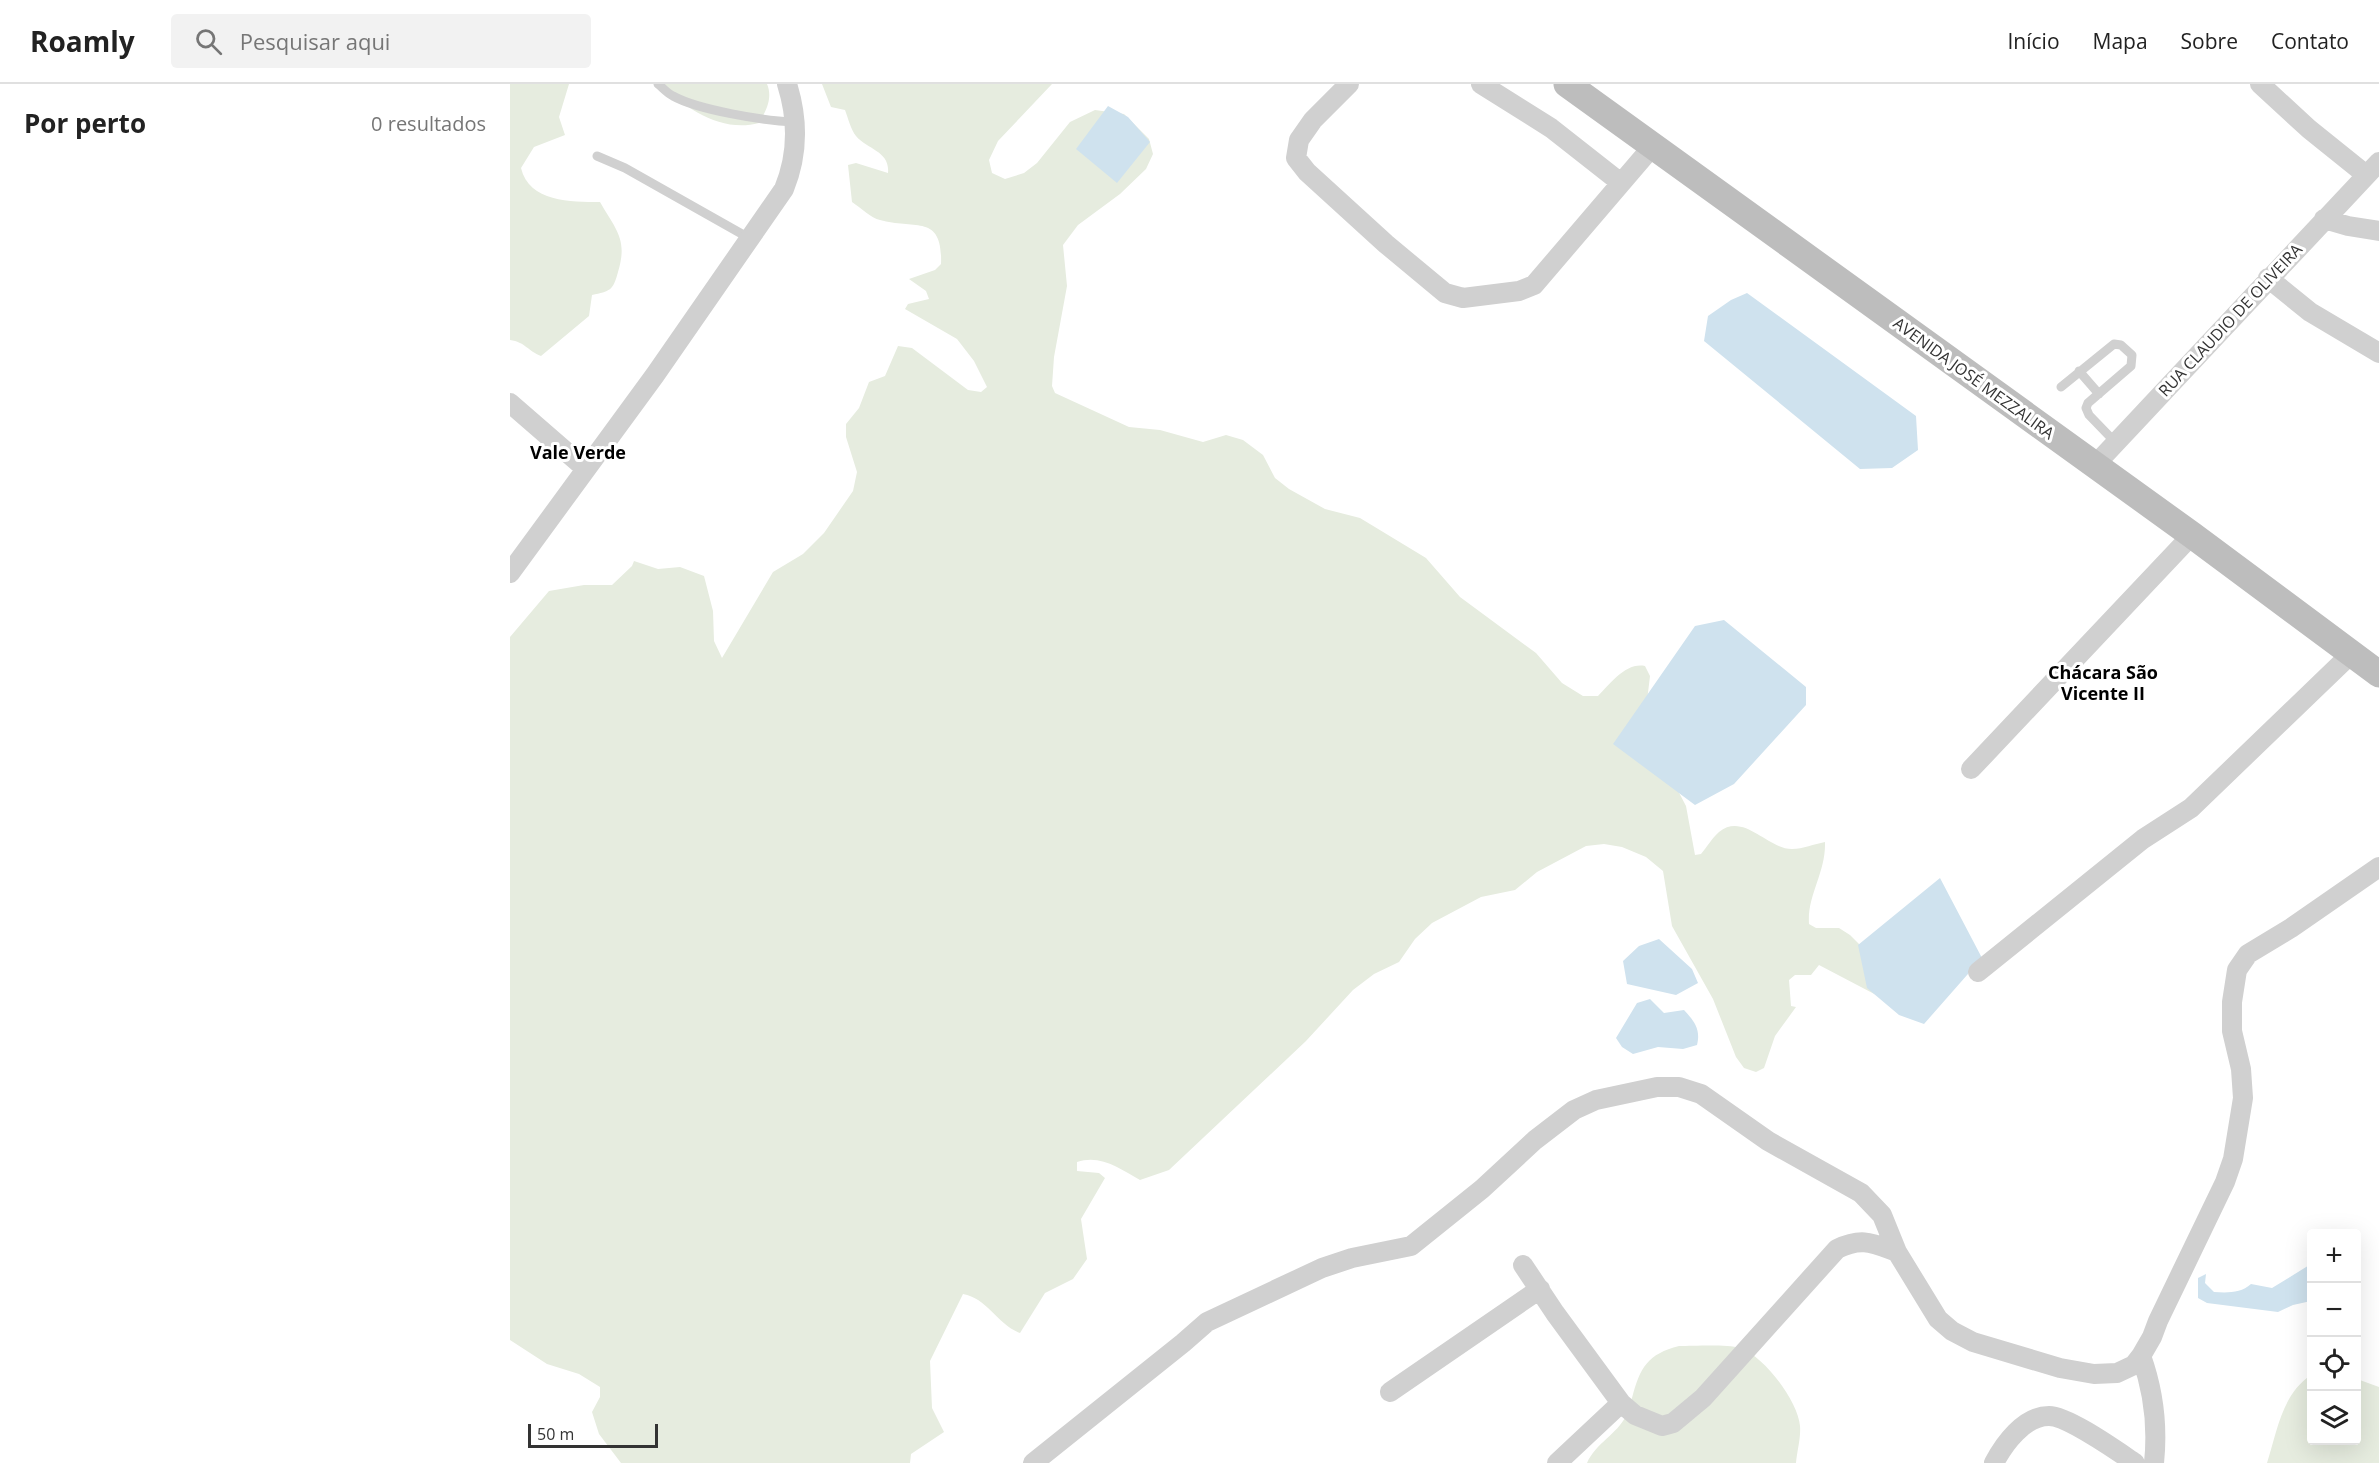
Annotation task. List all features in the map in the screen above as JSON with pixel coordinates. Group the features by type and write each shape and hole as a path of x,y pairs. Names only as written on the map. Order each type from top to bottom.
{"main road":[{"name":"AVENIDA JOSÉ MEZZALIRA","path":"1567,84 2192,535 2379,674"}],"street":[{"path":"510,573 655,375 784,189 795,157 792,101 787,84"},
{"path":"1349,84 1313,120 1299,140 1296,158 1306,172 1386,244 1445,293 1463,298 1518,291 1534,285 1652,147"},
{"path":"1481,84 1551,128 1621,183"},
{"path":"2260,84 2309,129 2372,168"},
{"name":"RUA CLAUDIO DE OLIVEIRA","path":"2095,465 2372,168"},
{"path":"2324,219 2379,231"},
{"path":"2268,278 2310,312 2379,353"},
{"path":"510,403 586,469"},
{"path":"1971,769 2192,535"},
{"path":"1978,972 2144,839 2191,808 2351,654"},
{"path":"1033,1463 1206,1322 1322,1268 1352,1258 1411,1246 1482,1188 1534,1140 1574,1110 1596,1100 1657,1087 1679,1087 1701,1094 1768,1141 1861,1193 1882,1215 1897,1252 1938,1319 1952,1331 1973,1342 2029,1360 2094,1374 2117,1373 2134,1365 2141,1356 2200,1237 2233,1159 2244,1098 2241,1069 2232,1031 2232,1002 2237,970 2248,954 2291,928 2379,867"},
{"path":"1523,1265 1621,1403 1635,1415 1662,1426 1673,1423 1703,1398 1837,1249 1850,1242 1864,1241 1897,1252"},
{"path":"1390,1392 1540,1289"},
{"path":"2141,1356 2152,1385 2156,1416 2154,1463"},
{"path":"1557,1463 1621,1403"},
{"path":"1994,1463 2003,1447 2021,1427 2038,1418 2048,1416 2069,1423 2135,1463"}],"lane":[{"path":"658,84 672,96 695,104 773,121 794,122"},
{"path":"597,156 626,168 749,238"},
{"path":"2061,387 2114,344 2121,345 2132,355 2132,366 2086,408 2116,443"},
{"path":"2079,371 2099,394"}],"shaded area":[{"path":"510,84 569,84 559,117 565,135 534,147 521,168 533,188 542,194 564,200 600,202 619,235 622,251 612,287 607,291 592,295 589,316 541,356 510,340"},
{"path":"660,84 767,84 769,99 759,123 732,125 705,117 681,102"},
{"path":"822,84 1052,84 998,141 989,160 992,173 1005,179 1024,173 1037,163 1070,122 1095,110 1124,114 1149,139 1153,154 1146,169 1120,194 1078,225 1063,245 1067,286 1054,357 1052,386 1055,393 1129,427 1160,430 1203,442 1226,435 1243,440 1263,455 1275,478 1289,489 1325,509 1360,518 1426,558 1460,597 1536,653 1562,683 1583,696 1598,696 1613,680 1631,667 1645,666 1650,676 1644,726 1686,806 1695,855 1701,854 1716,834 1728,827 1737,826 1756,833 1774,844 1792,849 1825,842 1823,864 1811,903 1809,924 1816,928 1839,928 1850,935 1873,958 1880,997 1819,965 1811,975 1795,975 1789,980 1791,1006 1796,1007 1775,1036 1764,1068 1756,1072 1744,1068 1736,1057 1713,999 1672,926 1663,871 1646,857 1622,847 1604,844 1586,846 1537,872 1515,890 1481,897 1432,923 1415,939 1399,962 1374,974 1353,990 1306,1041 1169,1170 1140,1180 1102,1161 1077,1162 1077,1171 1099,1173 1105,1178 1081,1219 1087,1259 1073,1279 1045,1293 1020,1333 1005,1324 979,1301 963,1294 930,1361 932,1408 944,1432 911,1454 910,1463 621,1463 599,1434 592,1412 600,1397 600,1387 579,1374 547,1364 510,1340 510,637 549,591 584,585 612,585 632,566 634,561 658,569 680,567 704,576 713,611 714,641 722,658 773,572 803,554 824,533 853,491 857,472 846,437 846,424 859,408 869,382 885,376 898,346 912,348 968,390 981,392 987,387 974,361 957,339 905,309 908,304 929,299 926,291 909,279 935,270 941,264 937,237 932,230 924,227 877,219 852,202 848,165 856,163 888,173 888,166 882,155 856,136 845,110 831,107"},
{"path":"1679,1346 1740,1348 1759,1360 1769,1370 1786,1392 1798,1416 1800,1431 1796,1463 1587,1463 1626,1416 1638,1378 1647,1363 1660,1353"},
{"path":"2307,1378 2307,1445 2361,1445 2361,1380 2379,1387 2379,1463 2267,1463 2287,1403"}],"water":[{"path":"1108,106 1128,117 1150,142 1117,183 1076,149"},
{"path":"1747,293 1916,416 1918,450 1892,468 1860,469 1704,341 1708,316 1731,300"},
{"path":"1724,620 1806,687 1806,705 1734,784 1695,805 1613,744 1695,626"},
{"path":"1940,878 1982,958 1924,1024 1899,1015 1867,988 1858,945"},
{"path":"1659,939 1692,969 1698,983 1676,995 1627,984 1623,961 1639,946"},
{"path":"1650,999 1664,1013 1684,1010 1696,1026 1697,1045 1683,1049 1658,1047 1633,1054 1622,1047 1616,1038 1637,1003"},
{"path":"2307,1266 2307,1302 2278,1312 2207,1303 2198,1298 2198,1278 2206,1274 2205,1283 2214,1292 2239,1291 2251,1284 2272,1288"}],"district":[{"name":"Vale Verde","path":"578,453"},
{"name":"Chácara São Vicente II","path":"2103,683"}]}
